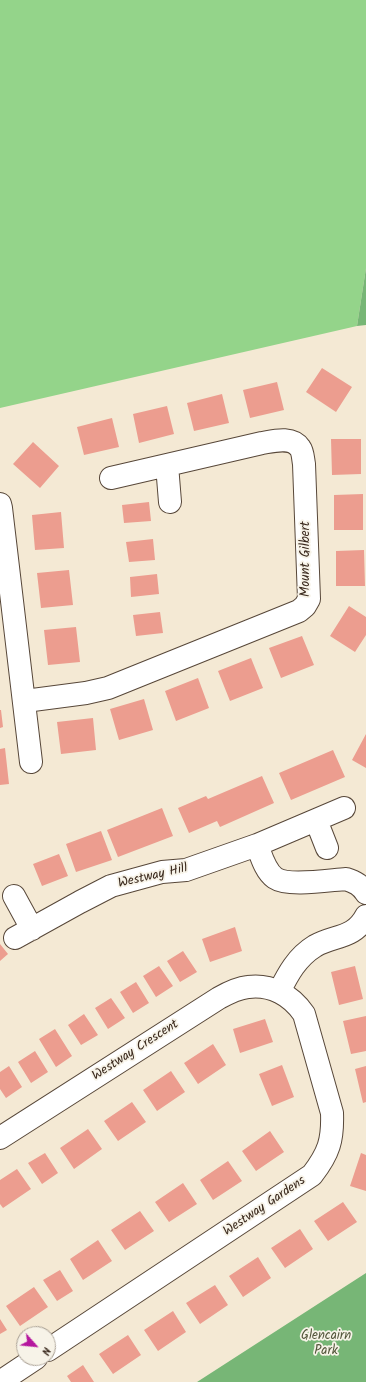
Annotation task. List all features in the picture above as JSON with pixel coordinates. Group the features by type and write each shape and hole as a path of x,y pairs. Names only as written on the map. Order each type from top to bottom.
{"street":[{"name":"Mount Gilbert","path":"25,701 86,693 108,688 286,617 299,611 305,606 309,599 310,592 304,464 300,448 294,443 277,440 111,478"},
{"path":"166,465 170,502"},
{"path":"0,504 2,508 31,762"},
{"name":"Westway Hill","path":"14,896 23,933 111,886 162,872 186,870 257,845 344,808"},
{"path":"316,820 327,848"},
{"path":"257,845 269,872 279,880 293,882 346,880 354,882 366,893"},
{"path":"280,992 289,972 308,951 317,945 348,934 359,926 366,916"},
{"name":"Westway Crescent","path":"0,1138 219,998 234,991 248,987 264,988 280,992"},
{"name":"Westway Gardens","path":"56,1345 298,1185 312,1175 323,1161 330,1144 332,1113 304,1014 297,1004 280,992"},
{"path":"0,1382 24,1366"}],"green space":[{"path":"0,0 366,0 366,268 357,326 0,408"},
{"path":"366,268 366,325 357,326"},
{"name":"Glencairn Park","path":"366,1273 366,1382 197,1382"}],"building":[{"path":"322,368 352,387 336,412 306,392"},
{"path":"277,382 284,410 250,418 243,390"},
{"path":"222,394 229,423 194,431 187,403"},
{"path":"167,406 174,434 139,443 133,414"},
{"path":"112,418 119,447 84,455 77,427"},
{"path":"331,439 361,439 361,474 332,475"},
{"path":"33,442 59,466 40,488 13,464"},
{"path":"363,494 363,530 334,530 334,495"},
{"path":"149,502 151,521 124,523 122,505"},
{"path":"61,512 64,548 35,550 32,515"},
{"path":"153,539 155,560 129,562 126,542"},
{"path":"364,550 365,586 336,586 336,551"},
{"path":"69,570 73,605 41,608 37,573"},
{"path":"157,574 159,594 131,597 130,577"},
{"path":"349,606 366,617 366,635 355,652 330,636"},
{"path":"160,612 163,633 136,636 133,615"},
{"path":"76,627 80,662 48,665 44,630"},
{"path":"302,636 314,665 281,678 269,648"},
{"path":"251,658 263,688 230,701 218,671"},
{"path":"198,678 209,708 176,721 165,691"},
{"path":"144,699 153,730 119,740 110,709"},
{"path":"0,710 3,727 0,728"},
{"path":"93,718 96,750 61,754 57,722"},
{"path":"366,734 366,768 352,760"},
{"path":"5,748 9,784 0,785 0,749"},
{"path":"333,750 345,777 291,800 279,773"},
{"path":"262,776 274,803 220,827 217,821 189,833 178,808 206,796 208,799"},
{"path":"162,808 173,836 118,857 107,830"},
{"path":"101,831 112,860 76,872 66,844"},
{"path":"59,854 68,876 42,886 33,864"},
{"path":"235,927 242,951 210,962 202,939"},
{"path":"0,944 8,954 0,961"},
{"path":"183,951 197,972 180,982 167,961"},
{"path":"159,966 173,986 156,997 143,976"},
{"path":"355,966 363,999 339,1005 331,972"},
{"path":"136,982 149,1003 133,1013 120,992"},
{"path":"111,998 125,1018 108,1029 95,1008"},
{"path":"84,1014 98,1035 81,1045 68,1025"},
{"path":"366,1016 366,1051 351,1054 343,1021"},
{"path":"265,1019 273,1042 240,1053 233,1029"},
{"path":"55,1029 72,1056 56,1067 39,1039"},
{"path":"213,1044 226,1065 198,1084 184,1063"},
{"path":"35,1051 48,1072 31,1083 18,1062"},
{"path":"282,1065 294,1097 272,1106 259,1074"},
{"path":"9,1066 22,1087 6,1098 0,1089 0,1072"},
{"path":"366,1066 366,1102 363,1103 355,1069"},
{"path":"171,1071 185,1092 157,1111 143,1090"},
{"path":"132,1102 146,1122 118,1141 104,1121"},
{"path":"88,1129 102,1149 74,1169 60,1148"},
{"path":"270,1131 284,1152 256,1171 242,1151"},
{"path":"45,1153 58,1173 42,1184 28,1163"},
{"path":"361,1153 366,1155 366,1191 350,1186"},
{"path":"228,1161 242,1181 213,1200 200,1180"},
{"path":"17,1169 31,1189 3,1208 0,1204 0,1180"},
{"path":"183,1183 197,1204 169,1222 155,1202"},
{"path":"343,1202 357,1222 328,1241 314,1221"},
{"path":"140,1211 154,1231 125,1250 111,1230"},
{"path":"300,1229 313,1249 285,1268 271,1248"},
{"path":"98,1240 112,1261 83,1280 70,1259"},
{"path":"258,1257 271,1278 243,1297 229,1276"},
{"path":"60,1270 73,1291 57,1301 43,1280"},
{"path":"215,1285 228,1305 200,1324 186,1303"},
{"path":"34,1287 48,1307 20,1326 6,1306"},
{"path":"173,1311 186,1332 158,1351 144,1330"},
{"path":"0,1319 7,1330 0,1334"},
{"path":"128,1335 141,1355 113,1374 99,1354"},
{"path":"83,1365 94,1382 71,1382 67,1376"}]}
